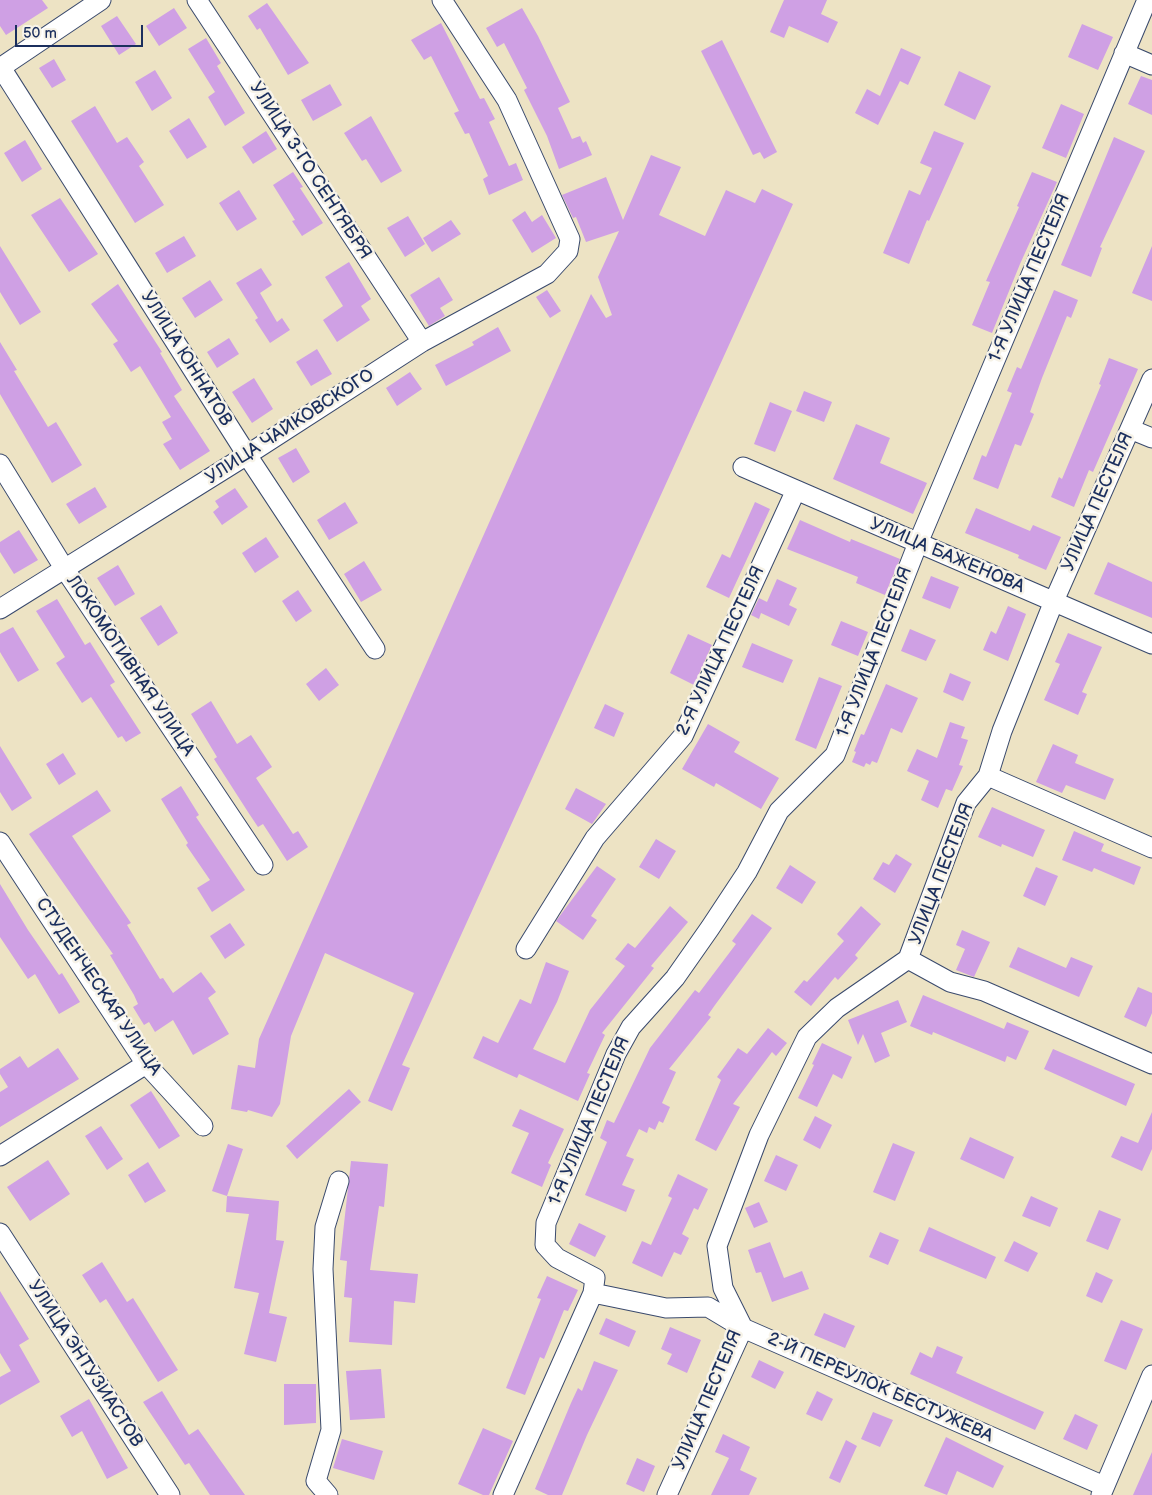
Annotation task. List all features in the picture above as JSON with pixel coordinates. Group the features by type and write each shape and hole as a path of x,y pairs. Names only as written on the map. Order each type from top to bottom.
{"street":[{"path":"0,67 100,0"},
{"name":"УЛИЦА 3-ГО СЕНТЯБРЯ","path":"197,0 422,342"},
{"name":"УЛИЦА ЧАЙКОВСКОГО","path":"0,609 247,455 422,342 548,274 568,251 570,239 507,100 442,0"},
{"name":"1-Я УЛИЦА ПЕСТЕЛЯ","path":"593,1293 594,1278 557,1258 545,1245 546,1223 616,1054 631,1027 675,978 742,880 779,810 835,755 918,543 1147,0"},
{"path":"1124,53 1152,65"},
{"name":"УЛИЦА ЮННАТОВ","path":"0,67 247,455 375,649"},
{"name":"УЛИЦА ПЕСТЕЛЯ","path":"667,1495 743,1328 723,1288 716,1246 759,1135 807,1037 837,1008 908,959 966,803 988,776 1002,730 1054,601 1152,379"},
{"path":"1130,429 1152,438"},
{"name":"ЛОКОМОТИВНАЯ УЛИЦА","path":"0,464 64,568 263,865"},
{"name":"УЛИЦА БАЖЕНОВА","path":"743,467 1152,644"},
{"name":"2-Я УЛИЦА ПЕСТЕЛЯ","path":"526,949 595,838 683,736 796,490"},
{"path":"988,776 1152,848"},
{"name":"СТУДЕНЧЕСКАЯ УЛИЦА","path":"0,842 146,1064 203,1126"},
{"path":"908,959 950,982 984,991 1152,1064"},
{"path":"0,1156 146,1064"},
{"path":"328,1495 316,1481 331,1430 324,1269 325,1227 339,1181"},
{"name":"УЛИЦА ЭНТУЗИАСТОВ","path":"0,1233 170,1495"},
{"path":"503,1495 593,1293"},
{"name":"2-Й ПЕРЕУЛОК БЕСТУЖЕВА","path":"593,1293 666,1308 708,1307 743,1328 1102,1491"},
{"path":"1102,1491 1152,1374"}],"building":[{"path":"0,0 42,0 48,8 6,35 0,26"},
{"path":"784,0 827,0 821,14 838,22 828,43 789,26 784,38 770,32"},
{"path":"267,3 309,63 288,75 260,28 257,30 248,16"},
{"path":"174,8 187,28 159,46 146,26"},
{"path":"522,8 538,36 570,102 558,108 572,139 580,136 583,143 586,141 592,155 559,169 547,136 524,90 527,88 504,43 497,47 486,28"},
{"path":"117,16 136,44 119,55 101,26"},
{"path":"441,23 480,99 484,98 495,119 489,122 509,166 516,163 523,180 489,195 483,179 488,176 469,133 465,134 454,113 459,111 431,56 424,60 411,40"},
{"path":"1082,24 1113,37 1098,70 1068,57"},
{"path":"206,38 221,63 217,66 245,113 225,126 208,97 215,92 188,49"},
{"path":"722,40 777,152 764,159 760,152 753,155 701,51"},
{"path":"901,48 921,57 908,85 900,81 878,125 855,113 867,89 880,96"},
{"path":"54,59 66,80 52,88 39,68"},
{"path":"155,70 172,98 152,111 135,82"},
{"path":"959,71 991,86 975,120 944,105"},
{"path":"1141,76 1152,80 1152,115 1128,104"},
{"path":"330,84 342,105 313,121 301,100"},
{"path":"1061,104 1084,114 1066,158 1042,148"},
{"path":"95,106 117,143 127,137 144,162 139,166 164,205 135,223 71,121"},
{"path":"371,116 402,171 381,183 366,159 362,161 344,133"},
{"path":"189,118 207,147 187,159 169,131"},
{"path":"266,131 277,149 253,164 242,147"},
{"path":"934,131 964,143 929,221 927,220 909,264 883,253 909,190 920,195 932,168 920,163"},
{"path":"1114,137 1145,151 1100,247 1102,248 1091,277 1061,265"},
{"path":"25,140 42,169 22,182 4,153"},
{"path":"651,155 681,167 659,215 705,236 726,190 755,203 762,189 793,204 402,1065 410,1068 392,1111 368,1101 414,993 325,953 291,1036 280,1104 272,1117 248,1110 247,1112 231,1109 238,1065 255,1068 259,1039 591,294 606,318 612,315 598,277 619,231 586,242 576,217 573,218 562,195 606,177 623,220"},
{"path":"293,172 303,187 300,188 323,223 302,236 292,221 295,220 273,185"},
{"path":"1032,172 1057,182 1020,264 992,333 972,325 990,282 986,281 1019,207 1017,206"},
{"path":"239,190 257,219 237,231 219,203"},
{"path":"60,198 98,254 69,272 31,215"},
{"path":"525,211 532,222 542,215 556,238 532,253 512,220"},
{"path":"408,216 425,244 405,257 387,228"},
{"path":"451,220 461,234 432,252 423,238"},
{"path":"184,236 196,256 167,273 155,253"},
{"path":"0,246 41,312 20,325 0,292"},
{"path":"1152,246 1152,301 1132,293"},
{"path":"349,262 371,299 361,306 370,320 337,342 323,320 343,306 325,277"},
{"path":"261,268 272,285 260,293 277,322 282,318 290,330 270,343 255,320 258,318 236,283"},
{"path":"439,277 453,300 440,308 445,316 429,326 410,295"},
{"path":"210,280 223,300 195,318 182,298"},
{"path":"118,284 162,352 160,353 182,390 174,396 210,451 180,470 163,444 172,439 162,422 171,417 140,366 131,372 113,344 118,341 91,304"},
{"path":"547,290 561,311 550,318 536,297"},
{"path":"1054,290 1078,300 1071,318 1067,316 1042,378 1030,412 1034,414 1021,446 1015,444 998,489 973,479 982,455 986,457 1012,393 1007,391 1017,367 1021,369"},
{"path":"498,327 511,351 446,386 435,365 474,345 472,342"},
{"path":"229,338 239,354 217,368 207,352"},
{"path":"0,342 17,370 14,371 48,427 56,422 82,465 52,483 0,394"},
{"path":"317,349 332,374 311,386 296,362"},
{"path":"1109,358 1138,369 1093,472 1089,470 1074,507 1051,497 1059,477 1062,479 1101,385 1099,384"},
{"path":"410,372 422,389 397,406 386,388"},
{"path":"254,378 273,409 252,423 232,392"},
{"path":"804,391 832,402 824,422 796,411"},
{"path":"770,402 792,411 775,452 754,444"},
{"path":"856,424 890,438 880,463 927,483 913,514 833,479"},
{"path":"296,448 310,472 293,483 278,458"},
{"path":"95,487 107,507 79,524 66,504"},
{"path":"235,488 248,507 222,525 213,512 219,507 215,501"},
{"path":"345,502 358,523 329,540 317,520"},
{"path":"755,502 770,509 729,598 706,587 722,554 730,558"},
{"path":"976,508 1030,531 1033,525 1061,537 1046,570 1018,558 1019,555 965,533"},
{"path":"800,520 850,542 851,539 900,559 885,595 856,583 858,577 787,549"},
{"path":"19,530 38,560 14,574 0,552 0,542"},
{"path":"266,537 279,557 255,573 242,553"},
{"path":"364,561 382,590 361,602 344,574"},
{"path":"1108,562 1152,582 1152,618 1094,594"},
{"path":"118,565 135,594 115,606 97,578"},
{"path":"931,576 959,587 950,609 922,598"},
{"path":"777,579 797,588 789,605 797,609 789,626 761,613 759,619 751,615 759,598 767,602"},
{"path":"298,590 312,611 296,622 282,601"},
{"path":"57,599 85,645 90,642 115,682 110,685 141,733 126,742 122,736 118,738 91,697 82,703 56,663 65,657 36,611"},
{"path":"161,605 178,633 158,646 140,618"},
{"path":"1008,606 1026,614 1008,661 983,650 991,631 996,634"},
{"path":"841,621 868,632 858,656 831,645"},
{"path":"13,627 39,670 18,682 0,652 0,634"},
{"path":"910,629 936,640 926,661 901,651"},
{"path":"1068,633 1102,647 1082,692 1087,694 1078,715 1044,700 1060,664 1055,662"},
{"path":"688,634 712,645 694,685 670,673"},
{"path":"752,643 793,660 783,683 742,667"},
{"path":"326,668 339,685 319,701 306,684"},
{"path":"950,673 971,682 963,701 943,692"},
{"path":"819,677 842,686 816,749 795,740"},
{"path":"886,684 918,698 902,733 891,728 877,763 872,761 870,765 866,763 864,767 852,762 856,752 854,751 861,734 864,735"},
{"path":"211,701 237,744 251,735 272,767 256,778 293,834 298,831 308,847 287,861 263,824 258,827 248,812 214,759 217,757 191,714"},
{"path":"605,704 624,713 614,737 594,728"},
{"path":"950,722 965,727 961,738 968,740 959,765 963,766 952,791 946,789 938,808 921,800 929,781 907,771 917,749 937,758"},
{"path":"708,724 740,742 734,752 779,778 761,809 716,783 714,787 682,769"},
{"path":"1053,744 1078,755 1075,763 1114,779 1105,800 1066,785 1062,793 1036,782"},
{"path":"0,746 32,798 12,811 0,792"},
{"path":"63,753 76,774 59,785 46,764"},
{"path":"181,786 199,815 196,817 245,890 212,912 197,888 210,880 186,845 188,843 161,799"},
{"path":"576,788 606,804 592,824 565,809"},
{"path":"97,790 111,811 72,836 131,923 127,925 160,979 163,978 173,993 201,972 216,992 208,998 229,1034 193,1055 173,1020 155,1032 149,1022 144,1025 133,1007 138,1004 134,995 110,955 113,954 29,834"},
{"path":"992,807 1045,830 1033,857 1002,844 1001,847 978,837"},
{"path":"1074,831 1104,844 1101,851 1141,867 1134,885 1094,868 1092,872 1062,860"},
{"path":"656,839 676,851 659,879 639,867"},
{"path":"896,854 912,864 895,893 873,879 883,862 889,865"},
{"path":"790,865 816,882 802,904 776,888"},
{"path":"597,866 616,879 591,916 597,920 583,940 556,921"},
{"path":"1036,867 1058,876 1045,906 1023,896"},
{"path":"0,884 28,930 59,975 62,973 80,1002 59,1014 35,974 28,979 0,937"},
{"path":"670,906 688,922 651,966 654,968 602,1033 605,1035 587,1073 590,1074 578,1101 519,1074 517,1078 473,1058 483,1036 498,1043 520,999 531,1004 546,962 569,971 557,1002 533,1049 565,1063 590,1010 625,966 615,959 628,943 635,948"},
{"path":"861,906 881,924 855,955 858,958 838,980 835,977 811,1006 794,992 804,980 807,982 844,941 837,934"},
{"path":"752,914 772,928 708,1015 711,1017 669,1069 676,1072 662,1103 670,1107 663,1123 659,1121 655,1130 649,1127 647,1133 639,1129 626,1156 634,1159 622,1185 635,1190 626,1212 585,1195 607,1142 600,1138 607,1120 614,1123 650,1048 695,990 699,993 736,944 732,941"},
{"path":"230,923 245,945 225,959 210,936"},
{"path":"962,930 990,942 974,977 956,970 965,949 956,945"},
{"path":"1018,947 1066,968 1071,957 1093,966 1079,997 1009,967"},
{"path":"1138,987 1152,993 1152,1013 1146,1027 1124,1017"},
{"path":"923,995 1004,1029 1007,1022 1029,1031 1016,1060 1007,1056 1005,1062 933,1032 932,1035 910,1026"},
{"path":"898,1000 907,1022 881,1033 890,1056 875,1063 863,1034 858,1045 848,1020"},
{"path":"768,1028 787,1043 776,1056 772,1052 733,1104 740,1107 716,1151 695,1140 721,1080 717,1077 738,1048 747,1054"},
{"path":"822,1043 852,1057 842,1079 833,1074 817,1107 798,1098"},
{"path":"58,1048 79,1079 0,1127 0,1092 8,1087 0,1074 0,1069 20,1056 28,1068"},
{"path":"1053,1049 1135,1084 1126,1106 1044,1069"},
{"path":"349,1089 361,1102 297,1159 286,1146"},
{"path":"151,1091 180,1136 159,1149 130,1105"},
{"path":"520,1109 564,1129 548,1163 551,1165 542,1187 511,1173 529,1133 512,1126"},
{"path":"1152,1112 1152,1149 1142,1171 1111,1157 1121,1136 1138,1143"},
{"path":"815,1116 832,1125 820,1149 803,1140"},
{"path":"101,1126 123,1159 107,1170 85,1136"},
{"path":"970,1137 1014,1157 1004,1179 960,1159"},
{"path":"893,1143 915,1152 895,1201 873,1192"},
{"path":"228,1144 243,1149 227,1196 212,1191"},
{"path":"776,1155 798,1165 786,1191 764,1181"},
{"path":"48,1160 70,1194 30,1221 7,1187"},
{"path":"351,1161 388,1164 384,1207 379,1206 370,1270 418,1274 415,1303 394,1301 392,1345 349,1342 352,1298 344,1297 347,1261 340,1260"},
{"path":"148,1162 166,1191 145,1203 128,1175"},
{"path":"678,1174 708,1189 698,1210 694,1208 682,1234 689,1238 681,1255 674,1252 662,1277 632,1263 642,1241 651,1245 672,1198 668,1196"},
{"path":"227,1196 279,1201 276,1240 284,1241 269,1313 287,1317 276,1362 244,1354 259,1293 234,1288 249,1214 226,1212"},
{"path":"1031,1196 1058,1208 1050,1227 1022,1216"},
{"path":"759,1202 768,1222 754,1228 745,1208"},
{"path":"1099,1210 1121,1219 1108,1250 1086,1241"},
{"path":"579,1223 606,1236 595,1257 569,1244"},
{"path":"929,1227 996,1257 986,1279 919,1251"},
{"path":"880,1232 899,1240 888,1265 869,1257"},
{"path":"1014,1241 1038,1253 1028,1272 1004,1261"},
{"path":"770,1242 784,1278 802,1271 809,1289 772,1302 761,1272 756,1273 748,1250"},
{"path":"102,1262 127,1302 133,1298 178,1370 158,1382 106,1299 100,1303 82,1275"},
{"path":"1096,1272 1113,1280 1102,1303 1086,1296"},
{"path":"547,1276 578,1290 568,1311 564,1310 544,1359 540,1357 525,1395 506,1388 541,1299 537,1298"},
{"path":"0,1291 29,1339 19,1345 40,1382 0,1405 0,1377 11,1371 0,1353"},
{"path":"824,1313 855,1326 845,1348 814,1335"},
{"path":"606,1318 636,1331 629,1347 599,1334"},
{"path":"1121,1320 1143,1329 1126,1370 1104,1361"},
{"path":"670,1327 701,1340 687,1373 667,1364 672,1354 661,1349"},
{"path":"937,1346 963,1357 956,1373 1044,1412 1035,1430 910,1374 920,1352 932,1358"},
{"path":"759,1360 784,1372 775,1389 751,1377"},
{"path":"594,1361 618,1370 587,1435 562,1495 548,1495 535,1489 571,1403 578,1388 582,1391"},
{"path":"381,1369 385,1418 350,1420 346,1371"},
{"path":"284,1384 316,1384 316,1423 284,1425"},
{"path":"162,1391 189,1435 198,1429 245,1495 210,1495 189,1463 185,1465 143,1402"},
{"path":"817,1391 833,1399 822,1421 806,1414"},
{"path":"89,1399 128,1468 107,1479 82,1431 72,1437 60,1416"},
{"path":"873,1412 893,1420 880,1447 861,1439"},
{"path":"1075,1414 1098,1425 1087,1450 1063,1439"},
{"path":"483,1428 513,1441 489,1495 483,1495 458,1484"},
{"path":"723,1434 750,1447 740,1470 757,1478 749,1495 711,1495 729,1458 715,1452"},
{"path":"946,1437 1004,1466 993,1488 957,1471 947,1495 924,1486"},
{"path":"342,1439 383,1451 374,1480 333,1468"},
{"path":"846,1440 857,1446 840,1483 829,1478"},
{"path":"1152,1452 1152,1495 1133,1495"},
{"path":"637,1458 655,1466 644,1492 626,1484"}]}
